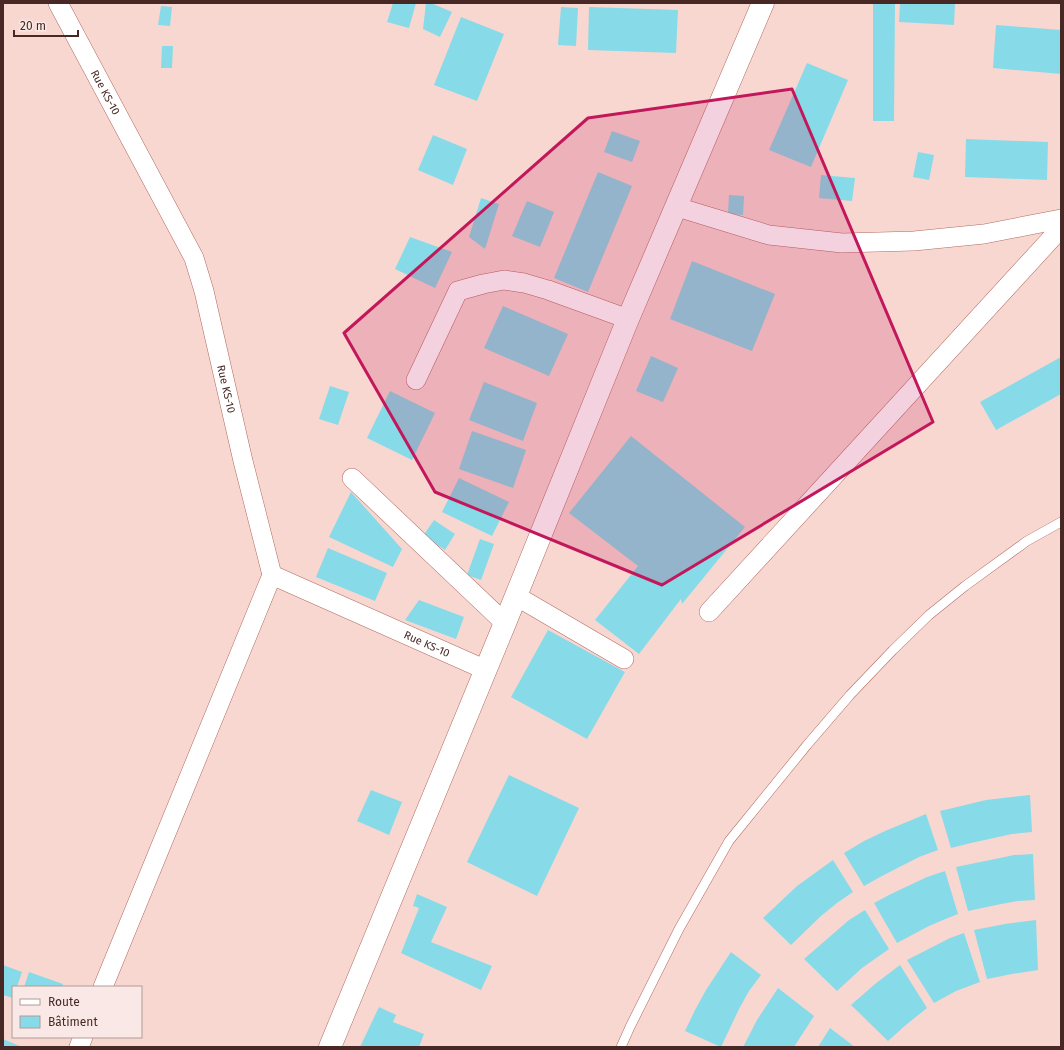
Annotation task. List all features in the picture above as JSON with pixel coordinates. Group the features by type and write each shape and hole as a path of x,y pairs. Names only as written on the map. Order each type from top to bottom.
{"street":[{"name":"Rue KS-10","path":"58,3 194,258 204,291 243,462 272,575 486,670"},
{"path":"330,1047 486,670 628,319 763,3"},
{"path":"677,207 769,235 842,243 914,241 984,234 1061,218"},
{"path":"709,612 1061,228"},
{"path":"416,380 458,291 504,280 524,283 548,290 628,319"},
{"path":"352,478 505,623"},
{"path":"103,986 272,575"},
{"path":"516,596 624,659"}],"lane":[{"path":"621,1047 679,928 729,841 807,745 850,695 929,615 965,586 1027,541 1061,522"}],"highlighted area":[{"path":"792,89 933,422 662,585 435,492 344,333 588,118"}],"building":[{"path":"393,3 416,3 409,28 387,22"},
{"path":"426,3 431,3 452,12 440,37 423,29"},
{"path":"873,3 895,3 894,121 873,121"},
{"path":"900,3 955,3 954,25 899,22"},
{"path":"161,6 172,7 170,26 158,25"},
{"path":"561,7 578,8 576,46 558,45"},
{"path":"589,7 678,10 676,53 588,50"},
{"path":"461,17 504,34 477,101 434,85"},
{"path":"996,25 1061,30 1061,74 993,68"},
{"path":"162,46 173,46 172,68 161,68"},
{"path":"807,63 848,80 811,167 769,150"},
{"path":"612,131 640,141 632,162 604,152"},
{"path":"433,135 467,149 453,185 418,170"},
{"path":"966,139 1048,142 1047,180 965,177"},
{"path":"918,152 934,155 929,180 913,177"},
{"path":"598,172 632,186 588,292 554,278"},
{"path":"821,175 855,178 852,201 819,198"},
{"path":"729,195 744,196 743,215 728,214"},
{"path":"481,198 499,204 485,249 469,237"},
{"path":"527,201 554,212 540,247 512,236"},
{"path":"410,237 452,252 435,288 395,269"},
{"path":"692,261 775,294 752,351 670,319"},
{"path":"503,306 568,334 549,376 484,348"},
{"path":"651,356 678,368 663,402 636,391"},
{"path":"1061,357 1061,394 996,430 980,402"},
{"path":"484,382 537,403 523,441 469,420"},
{"path":"330,386 349,392 338,425 319,419"},
{"path":"390,391 435,413 412,460 367,438"},
{"path":"472,431 526,450 513,488 459,469"},
{"path":"631,436 745,527 682,604 681,599 639,654 595,620 638,566 569,513"},
{"path":"459,478 509,502 492,536 442,512"},
{"path":"351,492 402,549 393,567 329,537"},
{"path":"434,520 455,534 445,550 423,536"},
{"path":"480,539 494,544 481,580 467,575"},
{"path":"328,548 387,573 375,601 316,577"},
{"path":"419,600 464,617 456,639 405,620"},
{"path":"548,630 625,672 587,739 511,697"},
{"path":"509,775 579,808 537,896 467,862"},
{"path":"371,790 402,802 389,835 357,821"},
{"path":"1030,795 1032,832 1012,834 951,848 940,811 986,800"},
{"path":"926,814 938,850 919,857 864,886 844,853 885,831"},
{"path":"1033,854 1035,900 1018,901 968,911 956,867 1014,855"},
{"path":"833,860 853,892 821,916 791,945 763,918 797,886"},
{"path":"945,871 958,914 927,927 897,943 874,903 927,877"},
{"path":"417,894 447,907 431,942 492,966 481,990 401,953 419,908 413,906"},
{"path":"865,910 889,949 862,968 837,991 804,959 849,920"},
{"path":"1036,920 1038,970 987,979 974,930"},
{"path":"964,933 980,982 956,991 934,1003 907,960 950,938"},
{"path":"731,952 761,975 749,991 739,1009 721,1047 685,1031 706,990"},
{"path":"3,965 22,972 17,986 12,986 12,998 3,995"},
{"path":"900,965 927,1008 888,1041 851,1005"},
{"path":"29,972 63,984 62,986 24,986"},
{"path":"778,988 814,1016 794,1047 743,1047 757,1020"},
{"path":"379,1007 396,1015 393,1022 424,1034 419,1047 360,1047"},
{"path":"830,1028 855,1047 818,1047"},
{"path":"3,1039 22,1047 3,1047"}]}
